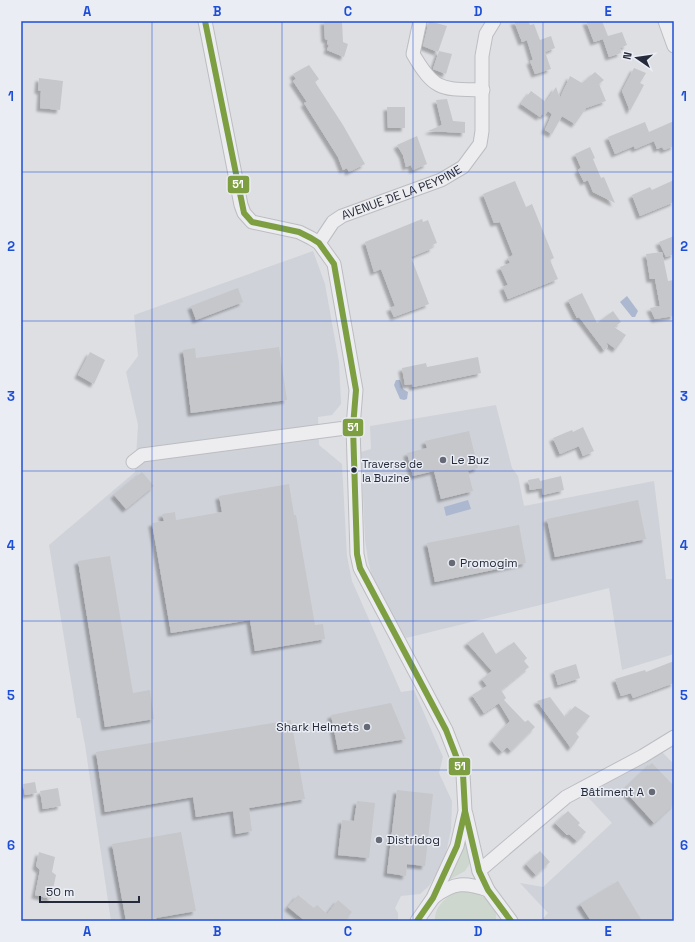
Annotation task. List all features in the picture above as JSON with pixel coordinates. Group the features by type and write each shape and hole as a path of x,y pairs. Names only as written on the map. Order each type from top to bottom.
{"street":[{"path":"205,21 241,205 244,213 252,222 299,232 319,243 334,264 356,390 353,427 357,554 360,568 446,730 464,774 465,811 479,871 488,890 506,918"},
{"path":"420,21 413,54 424,73 446,89 482,90"},
{"name":"AVENUE DE LA PEYPINE","path":"319,243 333,222 342,216 441,180 463,167 480,144 482,56 486,34 494,21"},
{"path":"665,21 674,46"},
{"path":"133,462 142,455 353,427"},
{"path":"479,871 566,797 643,756 674,737"},
{"path":"417,921 431,901 457,846 465,811"},
{"path":"428,921 431,901 444,890 459,884 472,884 488,890"}],"shaded area":[{"path":"313,251 325,284 339,362 341,404 332,415 318,417 319,445 342,464 347,556 352,581 401,692 414,690 443,757 439,773 452,801 451,830 444,862 429,886 420,894 401,896 395,908 398,913 398,921 111,921 85,745 80,718 77,718 49,545 135,472 138,425 126,372 138,356 134,315"},
{"path":"496,405 512,468 518,476 524,506 654,481 666,579 674,579 674,654 622,670 609,588 406,638 383,599 371,573 368,560 365,540 361,452 371,449 370,426"},
{"path":"662,752 674,764 674,921 541,921 548,913 520,883 543,887 612,823 585,794"},
{"path":"464,836 470,863 465,871 447,881 459,857"},
{"path":"457,892 471,892 481,895 493,906 496,921 435,921 436,911 442,903"}],"water":[{"path":"627,296 638,311 635,317 632,317 620,302"},
{"path":"396,380 400,380 403,389 408,392 407,399 400,399 394,385"},
{"path":"468,500 471,509 446,516 444,507"}],"building":[{"path":"324,21 342,21 343,42 348,44 344,57 327,50 329,45 327,44 328,40 325,39"},
{"path":"429,21 447,26 438,52 423,46"},
{"path":"514,21 528,21 530,25 534,24 540,40 551,36 555,48 545,52 551,69 535,74 530,61 533,60 527,40 522,42"},
{"path":"586,21 602,21 608,36 622,32 627,45 620,48 621,53 609,57 603,39 594,42"},
{"path":"439,51 452,54 446,74 433,69"},
{"path":"309,65 319,79 315,82 343,125 365,164 349,172 347,168 343,170 338,157 304,103 307,102 293,81 296,79 293,74"},
{"path":"634,68 646,73 640,83 644,85 630,111 622,91"},
{"path":"595,72 604,80 599,84 606,101 586,108 575,124 562,116 552,134 545,130 552,114 548,111 544,116 542,114 540,117 521,104 531,91 546,102 556,87 560,98 570,76 582,83"},
{"path":"39,78 63,81 60,110 40,108 41,91 38,90"},
{"path":"447,99 453,121 465,122 465,133 428,131 442,125 436,100"},
{"path":"387,107 405,107 405,128 388,128"},
{"path":"674,121 674,146 664,150 662,147 657,149 654,141 635,149 634,146 615,154 608,137 645,122 649,132"},
{"path":"417,136 427,164 413,170 411,165 406,167 403,155 397,145"},
{"path":"590,147 601,178 604,177 615,203 593,192 588,180 584,182 578,170 581,168 575,154"},
{"path":"674,180 674,202 640,216 632,195 650,187 652,190"},
{"path":"515,181 526,207 532,204 554,258 550,260 558,279 508,299 503,287 508,285 500,267 510,263 508,258 513,255 500,222 494,223 483,194"},
{"path":"422,219 423,222 428,220 437,243 432,245 433,248 411,257 429,304 394,317 390,308 395,306 381,269 374,272 365,242"},
{"path":"674,236 674,254 666,257 659,242"},
{"path":"662,252 668,281 674,280 674,316 655,319 650,308 660,306 655,279 650,279 646,254"},
{"path":"238,288 243,302 196,320 191,306"},
{"path":"582,293 597,323 613,311 621,322 614,327 626,335 616,349 606,342 608,347 604,350 579,317 577,318 568,300"},
{"path":"279,347 287,400 191,413 183,350 195,348 196,358"},
{"path":"90,352 105,360 94,384 78,375"},
{"path":"478,357 481,373 413,387 412,384 405,385 402,368 426,363 427,367"},
{"path":"583,427 594,451 583,456 579,446 560,454 553,438 572,430 573,432"},
{"name":"Le Buz","path":"469,431 478,468 468,471 473,491 441,499 434,471 413,476 407,453 427,448 425,441"},
{"path":"142,472 154,486 126,509 114,495"},
{"path":"561,476 564,490 543,495 542,488 530,490 528,480 539,478 540,481"},
{"path":"289,484 294,515 296,515 315,625 323,624 325,639 255,651 250,620 171,633 152,523 164,521 162,514 175,512 176,520 222,512 219,496"},
{"path":"638,500 646,539 555,557 547,519"},
{"path":"519,525 526,563 435,582 427,543"},
{"path":"110,556 133,693 150,690 154,719 105,727 78,561"},
{"path":"483,632 496,654 514,642 527,658 524,661 529,667 501,690 506,698 504,700 525,722 528,720 535,727 511,751 507,747 502,752 492,741 510,721 499,703 484,713 472,695 487,686 482,679 492,671 467,643"},
{"path":"674,661 674,683 633,698 631,693 621,696 615,679 645,670 646,672"},
{"path":"576,664 580,678 558,685 554,671"},
{"path":"550,697 565,717 575,706 590,716 576,733 579,737 571,748 537,701"},
{"name":"Shark Helmets","path":"391,703 406,739 338,750 331,715"},
{"path":"291,720 305,799 249,808 252,831 236,834 233,811 196,817 193,797 105,812 96,752"},
{"name":"Bâtiment A","path":"652,763 674,786 674,804 654,823 624,790"},
{"path":"35,782 37,793 25,795 23,784"},
{"path":"58,788 61,806 43,809 40,791"},
{"path":"397,790 433,794 425,866 407,864 406,876 387,873"},
{"path":"357,801 375,803 369,858 338,855 342,820 354,821"},
{"path":"568,811 580,823 578,825 586,832 577,841 569,834 567,835 555,823"},
{"path":"181,832 196,911 156,918 157,921 126,921 112,844"},
{"path":"540,851 550,862 536,875 526,864"},
{"path":"39,852 55,857 52,872 56,875 51,899 35,895 40,870 36,866"},
{"path":"618,881 642,921 591,921 580,904"},
{"path":"298,895 314,908 317,905 327,914 338,900 352,912 345,921 305,921 288,907"}],"transit line":[{"name":"51","path":"205,21 244,213 252,222 299,232 311,238 319,243 334,264 356,390 353,427 357,554 360,568 446,730 463,774 465,811 457,846 433,898 417,921"},
{"name":"51","path":"465,811 479,871 488,890 511,921"}],"place":[{"name":"Le Buz","path":"443,460"},
{"name":"Traverse de la Buzine","path":"354,470"},
{"name":"Promogim","path":"452,563"},
{"name":"Shark Helmets","path":"367,727"},
{"name":"Bâtiment A","path":"652,792"},
{"name":"Distridog","path":"379,840"}]}
